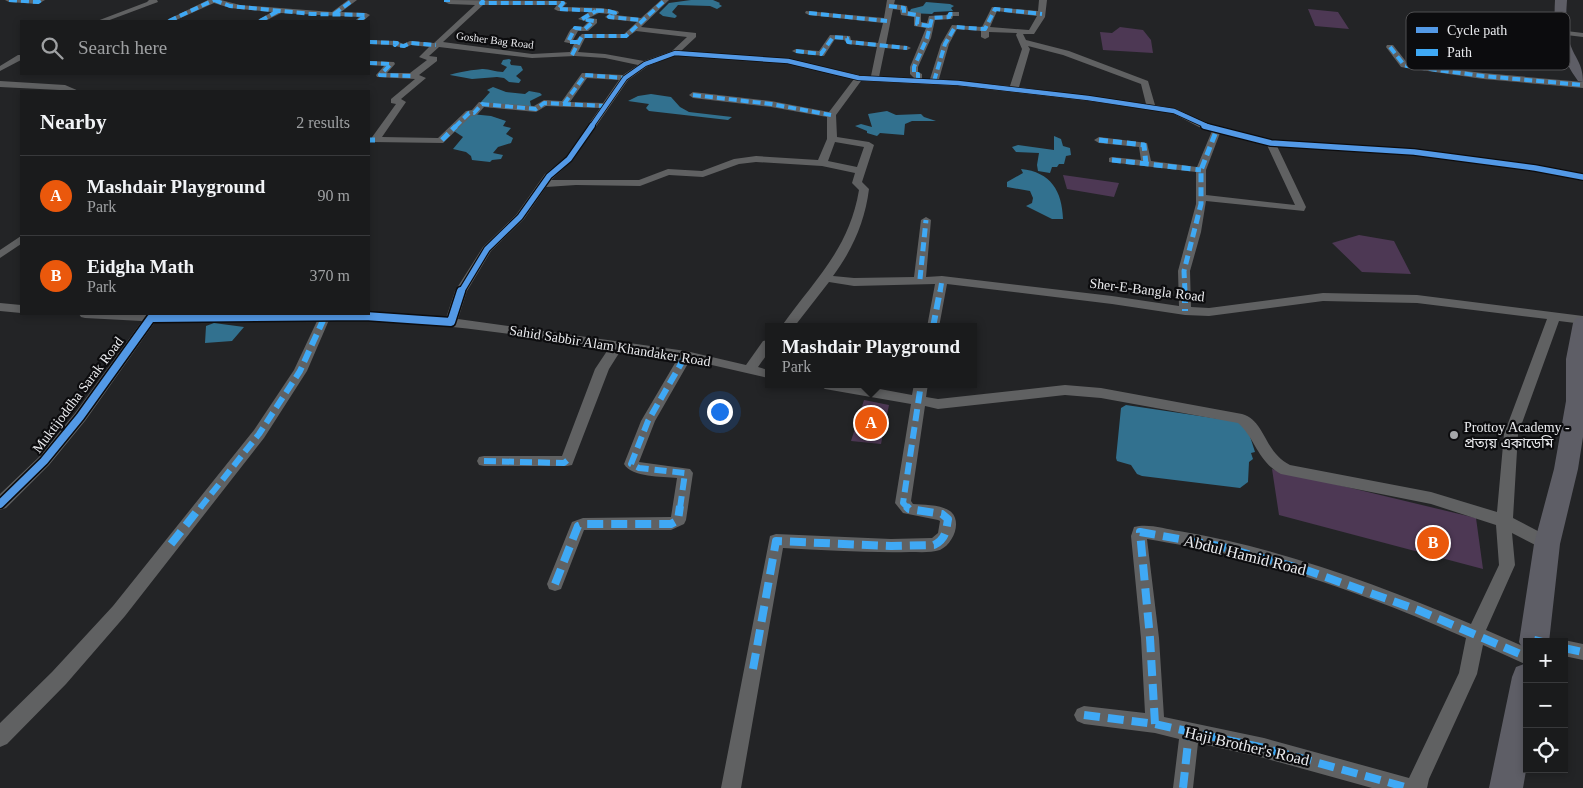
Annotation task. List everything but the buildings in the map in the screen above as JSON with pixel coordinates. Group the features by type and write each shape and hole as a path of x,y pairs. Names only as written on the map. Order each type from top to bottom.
{"highway":[{"path":"1570,60 1583,78"},
{"path":"1535,638 1547,544 1566,469 1580,402 1577,359 1583,322"},
{"path":"1513,784 1526,683"}],"street":[{"path":"9,0 42,0"},
{"path":"104,20 152,3 153,0"},
{"path":"172,20 214,0 232,6 366,15 360,20"},
{"path":"334,14 353,0"},
{"path":"444,0 450,0 449,2 483,1 564,4 558,8 596,11"},
{"path":"572,54 582,36 585,35 624,37 665,0"},
{"path":"934,81 946,44 955,27 1031,32 1042,14 1043,0"},
{"name":"Gosher Bag Road","path":"437,45 483,1"},
{"path":"875,78 890,3 904,8 904,13 918,15 917,24 930,26"},
{"path":"578,42 568,42 574,28 585,29 594,21 582,19 600,9 615,13 610,17 641,20"},
{"path":"985,38 985,29 995,9 1042,14"},
{"path":"262,20 280,10"},
{"path":"810,13 887,21"},
{"path":"918,80 918,74 914,74 914,67 927,38 933,17 949,17 950,14 956,14"},
{"path":"634,28 693,35 675,54"},
{"path":"1014,89 1026,49 1019,32"},
{"path":"1570,36 1583,35"},
{"path":"796,51 821,54 833,36 847,38 848,42 906,48"},
{"path":"370,42 398,43 395,46 403,46 409,43 437,45"},
{"path":"1024,42 1066,53 1145,83 1151,108"},
{"path":"412,76 433,60 423,57 437,45"},
{"name":"Gosher Bag Road","path":"437,45 532,56 572,54 605,56 645,64"},
{"path":"1390,47 1406,66"},
{"path":"451,322 461,291 487,249 520,217 549,176 569,159 625,78 645,64 675,54 788,61 859,78 934,81 1014,89 1180,113 1199,124 1271,143 1414,152 1508,164 1583,177"},
{"path":"0,69 20,58"},
{"path":"370,63 391,64 380,75 422,78 394,100 402,102 372,140"},
{"path":"1437,70 1583,85"},
{"path":"564,104 585,75 625,78"},
{"path":"822,163 832,139 831,115 859,78"},
{"path":"0,84 72,90"},
{"path":"693,96 762,103 831,115"},
{"path":"372,140 440,141 469,113 474,113 482,104 536,110 544,102 605,106"},
{"path":"1186,312 1184,271 1195,232 1201,197 1201,170 1217,129"},
{"path":"791,323 827,278 848,245 861,214 864,189 857,184 869,145 832,139"},
{"path":"1099,140 1144,145 1146,164"},
{"path":"1201,197 1300,208 1271,143"},
{"path":"544,184 576,182 640,183 668,172 706,174 738,161 750,159 822,163 861,171"},
{"path":"1112,160 1201,170"},
{"path":"920,280 926,220"},
{"path":"0,255 20,240"},
{"name":"Sher-E-Bangla Road","path":"827,278 836,281 854,282 942,280 1122,302 1186,312 1209,312 1323,297 1417,300 1554,316 1583,322"},
{"path":"934,323 942,280"},
{"path":"0,307 20,309"},
{"path":"118,315 152,316"},
{"name":"Sahid Sabbir Alam Khandaker Road","path":"152,316 195,319 365,316 451,322 686,355 765,373"},
{"name":"Muktijoddha Sarak Road","path":"0,504 44,461 68,432 152,316"},
{"path":"0,737 59,678 119,611 260,434 300,371 325,316"},
{"path":"1416,788 1468,674 1476,633 1507,564 1505,521 1511,434 1523,400 1536,372 1554,316"},
{"path":"484,461 567,461 602,369 618,345"},
{"path":"749,370 765,348"},
{"path":"555,584 578,526 583,524 671,524 678,520 685,473 639,468 631,464 650,414 686,355"},
{"path":"867,388 920,393 938,404 1065,390 1101,393 1242,419 1255,430 1268,457 1286,470 1431,498 1505,521 1547,544"},
{"path":"731,788 776,541 928,546 940,542 946,535 948,519 946,516 909,508 903,503 920,393"},
{"name":"Abdul Hamid Road","path":"1155,724 1150,638 1140,532 1228,547 1290,565 1409,605 1476,633 1523,643"},
{"path":"1568,649 1583,652"},
{"name":"Haji Brother's Road","path":"1084,714 1155,724 1264,748 1409,788"},
{"path":"1183,788 1189,733"}],"shaded area":[{"path":"1308,9 1338,12 1349,29 1315,26"},
{"path":"1120,27 1143,30 1151,40 1153,53 1103,50 1100,32 1112,33"},
{"path":"1063,175 1119,183 1114,197 1067,189"},
{"path":"1359,235 1394,241 1411,274 1362,272 1332,243"},
{"path":"864,400 889,405 881,444 851,441"},
{"path":"1272,469 1476,518 1483,569 1279,515"}],"water":[{"path":"713,0 722,6 717,9 710,6 678,5 672,12 677,16 675,18 663,16 659,13 669,3"},
{"path":"926,2 950,4 954,6 951,8 953,11 934,12 932,14 909,13 911,9 923,6"},
{"path":"503,60 511,60 511,65 521,66 523,70 516,76 521,80 519,83 509,82 504,78 497,77 472,79 450,75 483,69 503,72 507,67 501,64"},
{"path":"493,87 506,92 525,94 529,91 542,95 530,101 531,106 526,108 481,102 490,92 487,90"},
{"path":"651,94 671,97 680,107 689,112 732,117 728,120 649,111 646,108 649,104 628,101 638,96"},
{"path":"887,111 896,115 921,114 936,121 912,121 905,124 904,135 880,133 877,136 855,126 861,124 872,127 868,114"},
{"path":"471,114 491,116 506,121 503,126 511,128 506,134 513,138 511,143 498,147 493,153 503,155 501,159 490,162 472,160 471,156 466,152 453,149 463,137 454,131"},
{"path":"1054,136 1061,139 1063,146 1070,148 1071,155 1066,156 1064,164 1052,167 1050,173 1038,171 1039,153 1016,152 1012,147 1018,145 1054,150"},
{"path":"1021,169 1040,174 1053,185 1060,200 1063,219 1052,219 1026,206 1032,203 1033,198 1030,191 1007,187 1007,182 1023,173"},
{"path":"214,323 244,327 232,341 205,343 206,326"},
{"path":"1126,405 1240,422 1247,427 1255,452 1251,453 1253,459 1249,462 1248,482 1240,488 1137,474 1131,465 1117,461 1116,458 1121,408"}],"marked path":[{"path":"9,0 38,2 41,0"},
{"path":"214,0 230,6 240,7 312,14 366,15 360,20"},
{"path":"171,20 214,0"},
{"path":"334,14 353,0"},
{"path":"444,0 450,0"},
{"path":"484,0 481,3 563,3 558,9 608,11 615,13 609,17 641,20"},
{"path":"572,55 582,36 626,36 665,0"},
{"path":"889,6 904,8 904,13 918,15 917,24 930,26"},
{"path":"934,81 945,44 955,27 985,29 995,9 1042,14"},
{"path":"262,20 280,10"},
{"path":"578,42 568,42 575,28 585,29 594,21 582,19 596,11"},
{"path":"809,13 887,21"},
{"path":"918,80 918,74 914,74 914,67 927,38 932,18 949,17 950,14 956,14"},
{"path":"796,51 821,54 833,37 847,38 848,42 907,48"},
{"path":"370,42 397,43 395,45 404,46 410,43 436,45"},
{"path":"1390,47 1406,66"},
{"path":"370,63 391,64 380,75 412,76"},
{"path":"1437,70 1583,85"},
{"path":"564,104 585,75 625,78"},
{"path":"693,95 771,104 831,115"},
{"path":"442,140 469,113 474,113 482,104 536,109 544,103 605,106"},
{"path":"1185,311 1184,271 1201,204 1201,170 1217,129"},
{"path":"370,140 375,140"},
{"path":"1099,140 1144,145 1146,164"},
{"path":"1112,160 1201,170"},
{"path":"920,279 926,220"},
{"path":"934,323 942,280"},
{"path":"171,544 259,434 300,371 325,316"},
{"path":"555,584 578,526 583,524 671,524 678,520 685,473 639,468 631,464 648,421 686,355"},
{"path":"753,669 776,541 891,546 934,545 940,542 946,535 948,519 942,514 909,509 903,503 920,388"},
{"path":"484,461 564,463 569,459"},
{"path":"1155,724 1150,638 1140,532 1219,546 1306,570 1381,595 1523,655"},
{"path":"1568,649 1583,652"},
{"path":"1084,715 1155,724 1264,748 1409,788"},
{"path":"1183,788 1189,733"}],"cycle path":[{"path":"0,504 44,461 80,417 151,318 365,316 451,322 461,291 487,249 520,217 549,176 569,159 625,78 645,64 675,53 788,61 859,78 958,83 1088,98 1174,111 1204,126 1271,143 1414,152 1535,168 1583,177"}],"place":[{"name":"Mashdair Playground","path":"871,423"},
{"name":"Prottoy Academy - প্রত্যয় একাডেমি","path":"1454,435"},
{"name":"Eidgha Math","path":"1433,543"}]}
